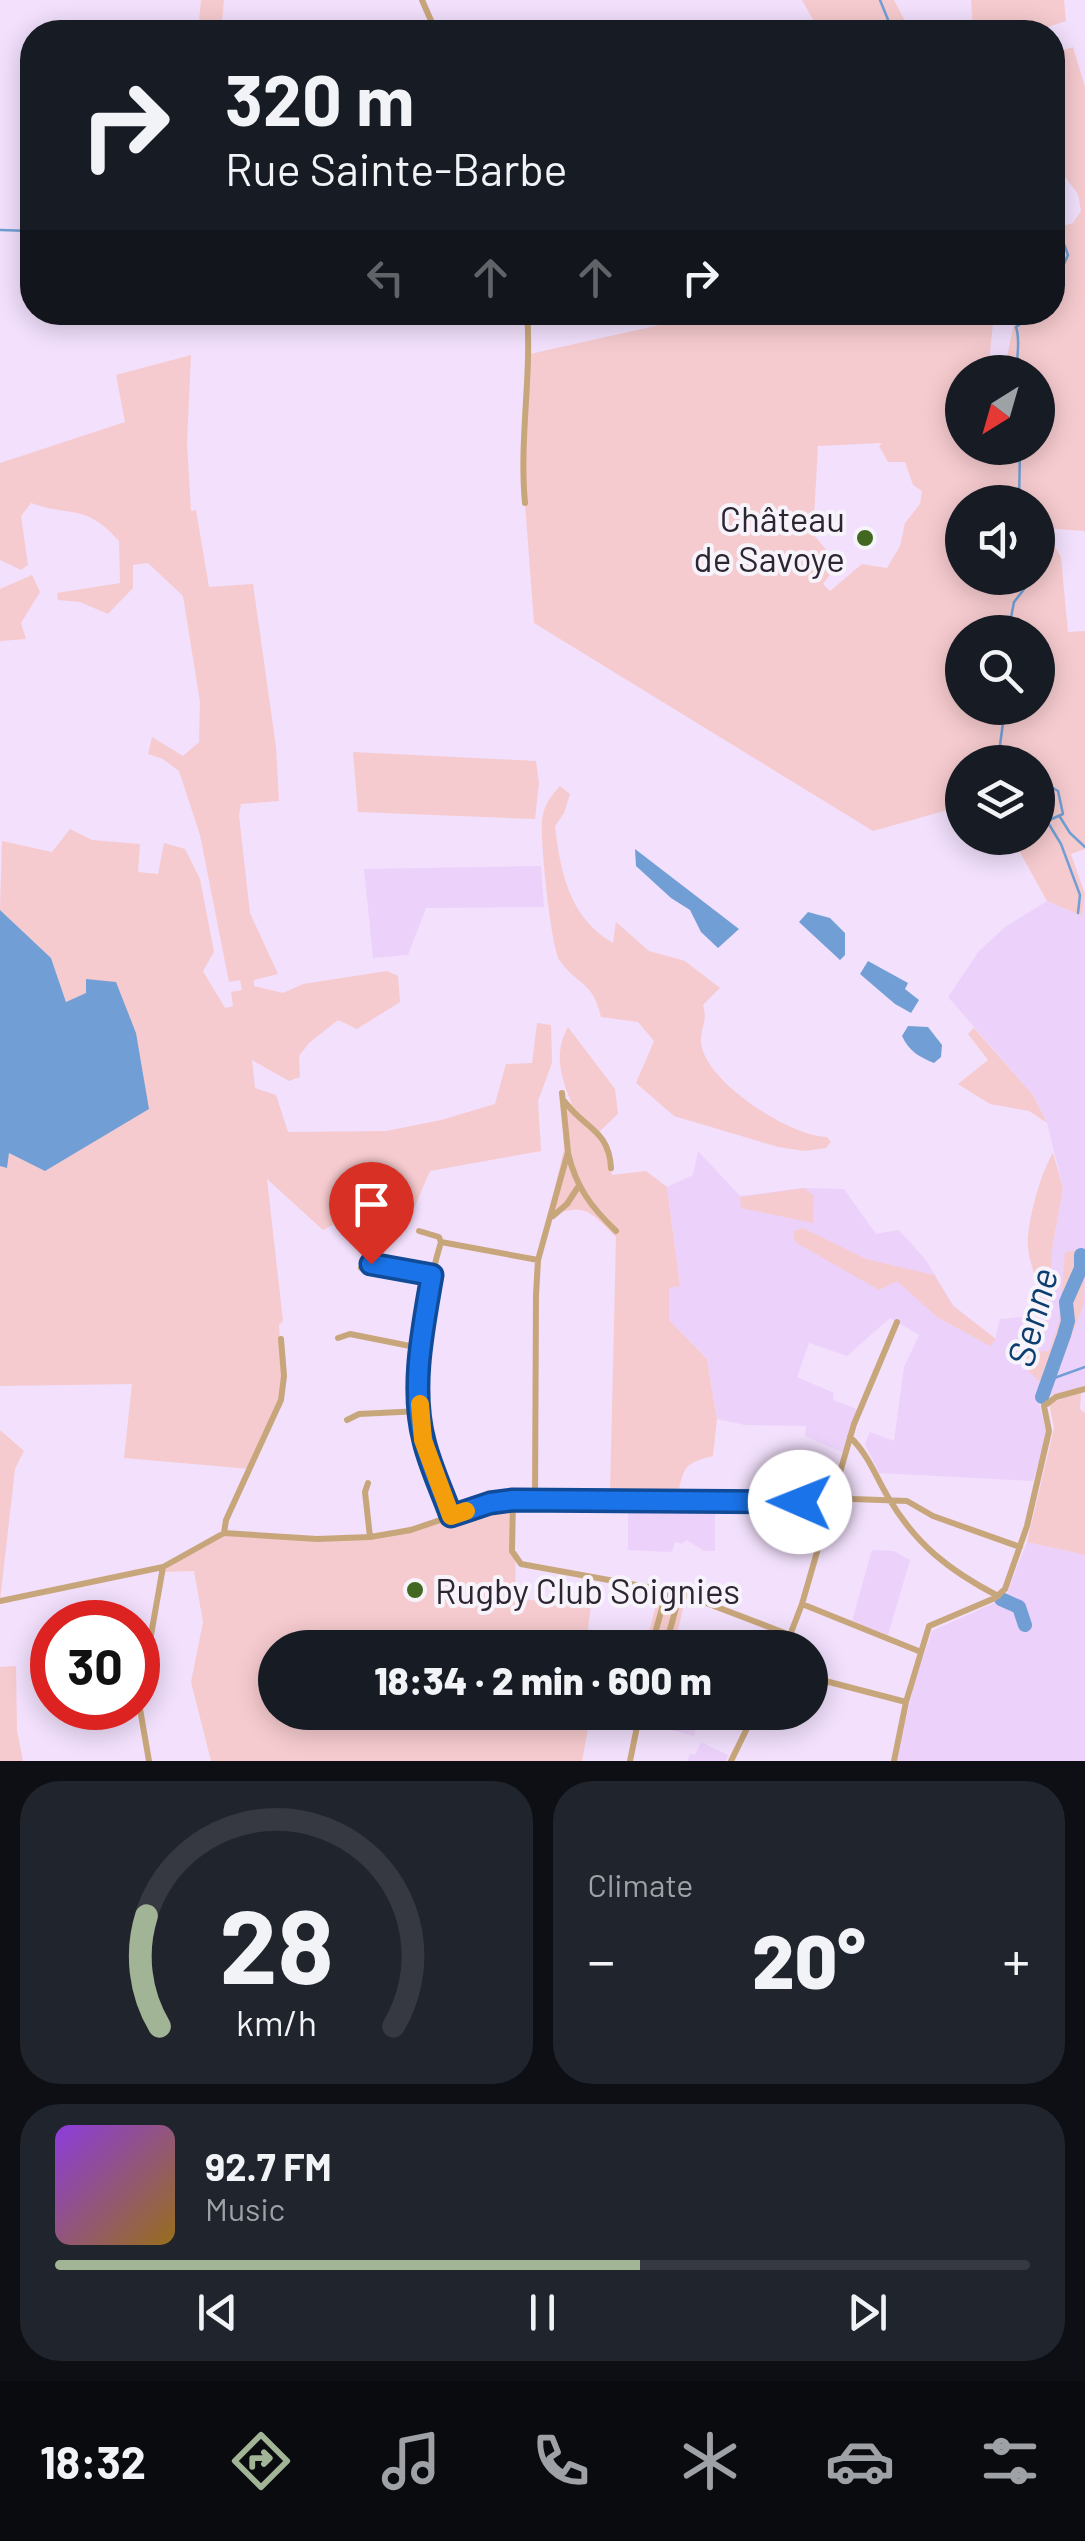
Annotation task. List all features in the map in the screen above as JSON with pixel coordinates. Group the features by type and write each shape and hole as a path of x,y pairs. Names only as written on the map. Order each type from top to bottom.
{"street":[{"path":"525,503 522,454 530,354 528,325"},
{"path":"611,1168 609,1149 602,1136 577,1116 564,1102 562,1093 568,1152 578,1187 591,1207 616,1231"},
{"path":"564,1120 577,1116"},
{"path":"535,1500 538,1260 568,1152"},
{"path":"548,1224 578,1187"},
{"path":"567,1204 591,1207"},
{"path":"419,1231 439,1237 441,1242 420,1348 420,1410 423,1440 451,1516"},
{"path":"441,1242 538,1260"},
{"path":"361,1268 371,1264 432,1275"},
{"path":"792,1630 850,1438 897,1322"},
{"path":"338,1338 350,1334 420,1348"},
{"path":"224,1533 226,1520 281,1400 284,1376 280,1339"},
{"path":"894,1761 906,1702 929,1626 998,1596 1005,1589 1020,1547 1049,1431 1044,1406 1056,1397 1085,1389"},
{"path":"347,1420 359,1414 420,1410"},
{"path":"850,1438 863,1451 914,1536 932,1556 998,1596"},
{"path":"368,1483 365,1492 370,1537"},
{"path":"834,1494 853,1499 907,1501 933,1516 1020,1547"},
{"path":"513,1500 512,1551 520,1564 680,1593 777,1630"},
{"path":"0,1601 162,1567 224,1533 316,1539 370,1537 410,1530 490,1503 513,1500 831,1504"},
{"path":"149,1761 139,1703 162,1567"},
{"path":"656,1630 667,1590"},
{"path":"670,1630 680,1593"},
{"path":"802,1604 921,1652"},
{"path":"828,1682 906,1702"},
{"path":"630,1761 636,1730"},
{"path":"731,1761 746,1730"}],"shaded area":[{"path":"201,0 224,0 222,20 199,20"},
{"path":"802,0 894,0 904,20 813,20"},
{"path":"971,0 1064,0 1065,21 972,20"},
{"path":"1073,47 1085,87 1085,531 1055,529 1055,485 945,485 945,595 1055,595 1055,547 1061,557 1068,632 1085,631 1085,849 1071,854 1085,894 1082,916 1047,901 1021,855 1055,855 1055,745 945,745 945,811 873,831 534,623 522,464 530,354 659,325 993,325 990,355 945,355 945,465 1055,465 1055,355 1007,355 1014,325 1065,325 1065,225 1073,223 1081,211 1078,194 1065,177 1065,49","holes":["882,443 879,446 888,462 905,462 913,485 922,491 920,504 905,523 900,546 887,568 862,564 830,591 823,584 838,564 813,534 818,446"]},
{"path":"191,355 187,443 191,511 196,510 209,587 253,584 276,747 279,801 241,804 239,815 250,913 278,974 254,980 254,986 283,993 303,984 387,971 398,976 400,1002 357,1029 338,1020 299,1056 300,1077 289,1081 252,1060 255,1088 276,1095 288,1132 386,1131 441,1120 495,1104 506,1064 532,1063 537,1023 551,1025 552,1063 538,1101 541,1151 430,1171 406,1227 337,1223 323,1230 267,1179 283,1321 279,1325 283,1390 250,1469 124,1458 132,1384 0,1386 0,1166 7,1167 8,1153 87,993 66,1002 51,958 0,910 2,841 52,852 70,829 92,840 140,844 138,872 158,874 164,843 185,849 200,879 214,952 203,971 225,1008 233,1006 231,992 242,990 240,980 229,982 200,835 179,771 148,754 152,737 183,756 199,742 200,702 183,596 148,563 133,565 133,588 108,614 80,602 58,600 57,593 120,583 119,541 88,516 31,503 21,516 28,565 21,570 0,560 0,463 125,422 116,375"},
{"path":"32,575 40,592 21,623 26,639 0,641 0,589"},
{"path":"353,752 536,761 539,783 535,819 358,812"},
{"path":"560,786 570,794 555,826 560,861 570,893 586,921 613,943 616,922 649,951 685,961 720,988 703,1005 701,1043 706,1058 717,1074 752,1105 793,1128 827,1137 831,1142 826,1148 805,1151 778,1147 674,1116 636,1083 654,1041 638,1022 601,1017 594,997 560,961 557,952 547,893 542,820 548,802"},
{"path":"541,866 544,907 426,908 408,955 373,958 364,869"},
{"path":"1085,896 1085,1386 1045,1397 1039,1403 1047,1436 1033,1481 879,1473 865,1444 870,1432 894,1441 904,1367 919,1335 890,1318 847,1356 809,1343 797,1377 834,1393 833,1400 859,1410 846,1454 805,1436 806,1426 745,1425 717,1419 707,1359 669,1320 669,1287 680,1286 667,1187 693,1175 698,1151 740,1196 804,1188 844,1189 876,1234 899,1230 926,1260 953,1305 995,1339 1000,1319 1030,1316 1050,1304 1052,1250 1063,1188 1047,1123 1033,1095 948,997 979,951 1005,927 1047,901 1082,916"},
{"path":"568,1027 615,1089 618,1114 600,1131 609,1149 612,1175 646,1171 667,1187 680,1286 669,1288 669,1320 707,1359 717,1419 713,1456 687,1467 678,1494 610,1494 616,1237 586,1212 571,1210 548,1217 564,1149 561,1100 572,1104 560,1066"},
{"path":"974,1028 1033,1095 1047,1123 1029,1111 990,1104 958,1084 988,1060 968,1034"},
{"path":"1053,1153 1063,1188 1052,1250 1050,1304 1030,1316 1028,1307 1039,1294 1029,1253 1029,1226 1039,1185"},
{"path":"804,1188 814,1196 813,1223 741,1208 740,1197"},
{"path":"803,1228 866,1259 934,1275 953,1306 996,1339 990,1346 937,1317 897,1281 879,1290 795,1242 793,1231"},
{"path":"1085,1249 1084,1304 1052,1386 1039,1381 1010,1353 1049,1351 1059,1322 1065,1252"},
{"path":"1081,1393 1080,1409 1085,1413 1085,1555 1027,1542 1054,1428 1049,1403"},
{"path":"0,1430 24,1451 15,1469 0,1601"},
{"path":"513,1500 514,1599 591,1604 588,1630 258,1630 258,1730 588,1730 582,1761 211,1761 191,1682 203,1622 194,1571 164,1572 224,1533 317,1539 370,1537"},
{"path":"628,1504 715,1504 715,1551 704,1551 687,1540 682,1544 675,1542 672,1552 628,1550"},
{"path":"1027,1542 1085,1555 1085,1761 896,1761 914,1684 932,1631 1005,1598"},
{"path":"872,1550 894,1551 910,1560 888,1635 852,1621"},
{"path":"657,1601 684,1604 678,1630 650,1630"},
{"path":"16,1666 17,1730 23,1761 0,1761 0,1667"},
{"path":"671,1730 696,1730 694,1736"},
{"path":"701,1742 728,1755 726,1761 687,1761"}],"water":[{"path":"635,849 739,929 718,948 701,932 690,910 636,866"},
{"path":"0,910 51,958 66,1002 86,993 86,979 116,982 136,1033 149,1109 45,1171 9,1153 7,1168 0,1166"},
{"path":"808,912 830,918 845,933 845,955 840,960 799,922"},
{"path":"868,961 908,983 905,989 919,1000 911,1013 860,974"},
{"path":"908,1026 928,1027 942,1045 941,1057 934,1063 911,1050 902,1036"}],"waterway":[{"path":"880,0 888,20"},
{"path":"0,230 20,231"},
{"path":"1065,247 1065,262"},
{"path":"1018,355 1019,325"},
{"path":"1019,485 1020,465"},
{"path":"1012,615 1020,595"},
{"path":"1000,745 1003,725"},
{"path":"1055,789 1063,814 1055,818"},
{"path":"1060,817 1085,847"},
{"path":"1055,834 1080,895 1078,913"},
{"name":"Senne","path":"1042,1397 1068,1321 1066,1302 1081,1268 1081,1255"},
{"path":"1046,1381 1085,1367"},
{"name":"Senne","path":"1001,1599 1019,1607 1025,1625"}],"slow traffic":[{"path":"420,1404 423,1440 451,1516 466,1511"}],"place":[{"name":"Château de Savoye","path":"865,538"},
{"name":"Rugby Club Soignies","path":"415,1590"}],"route":[{"path":"371,1264 432,1275 420,1348 420,1410 423,1440 451,1516 513,1500 800,1502"}]}
